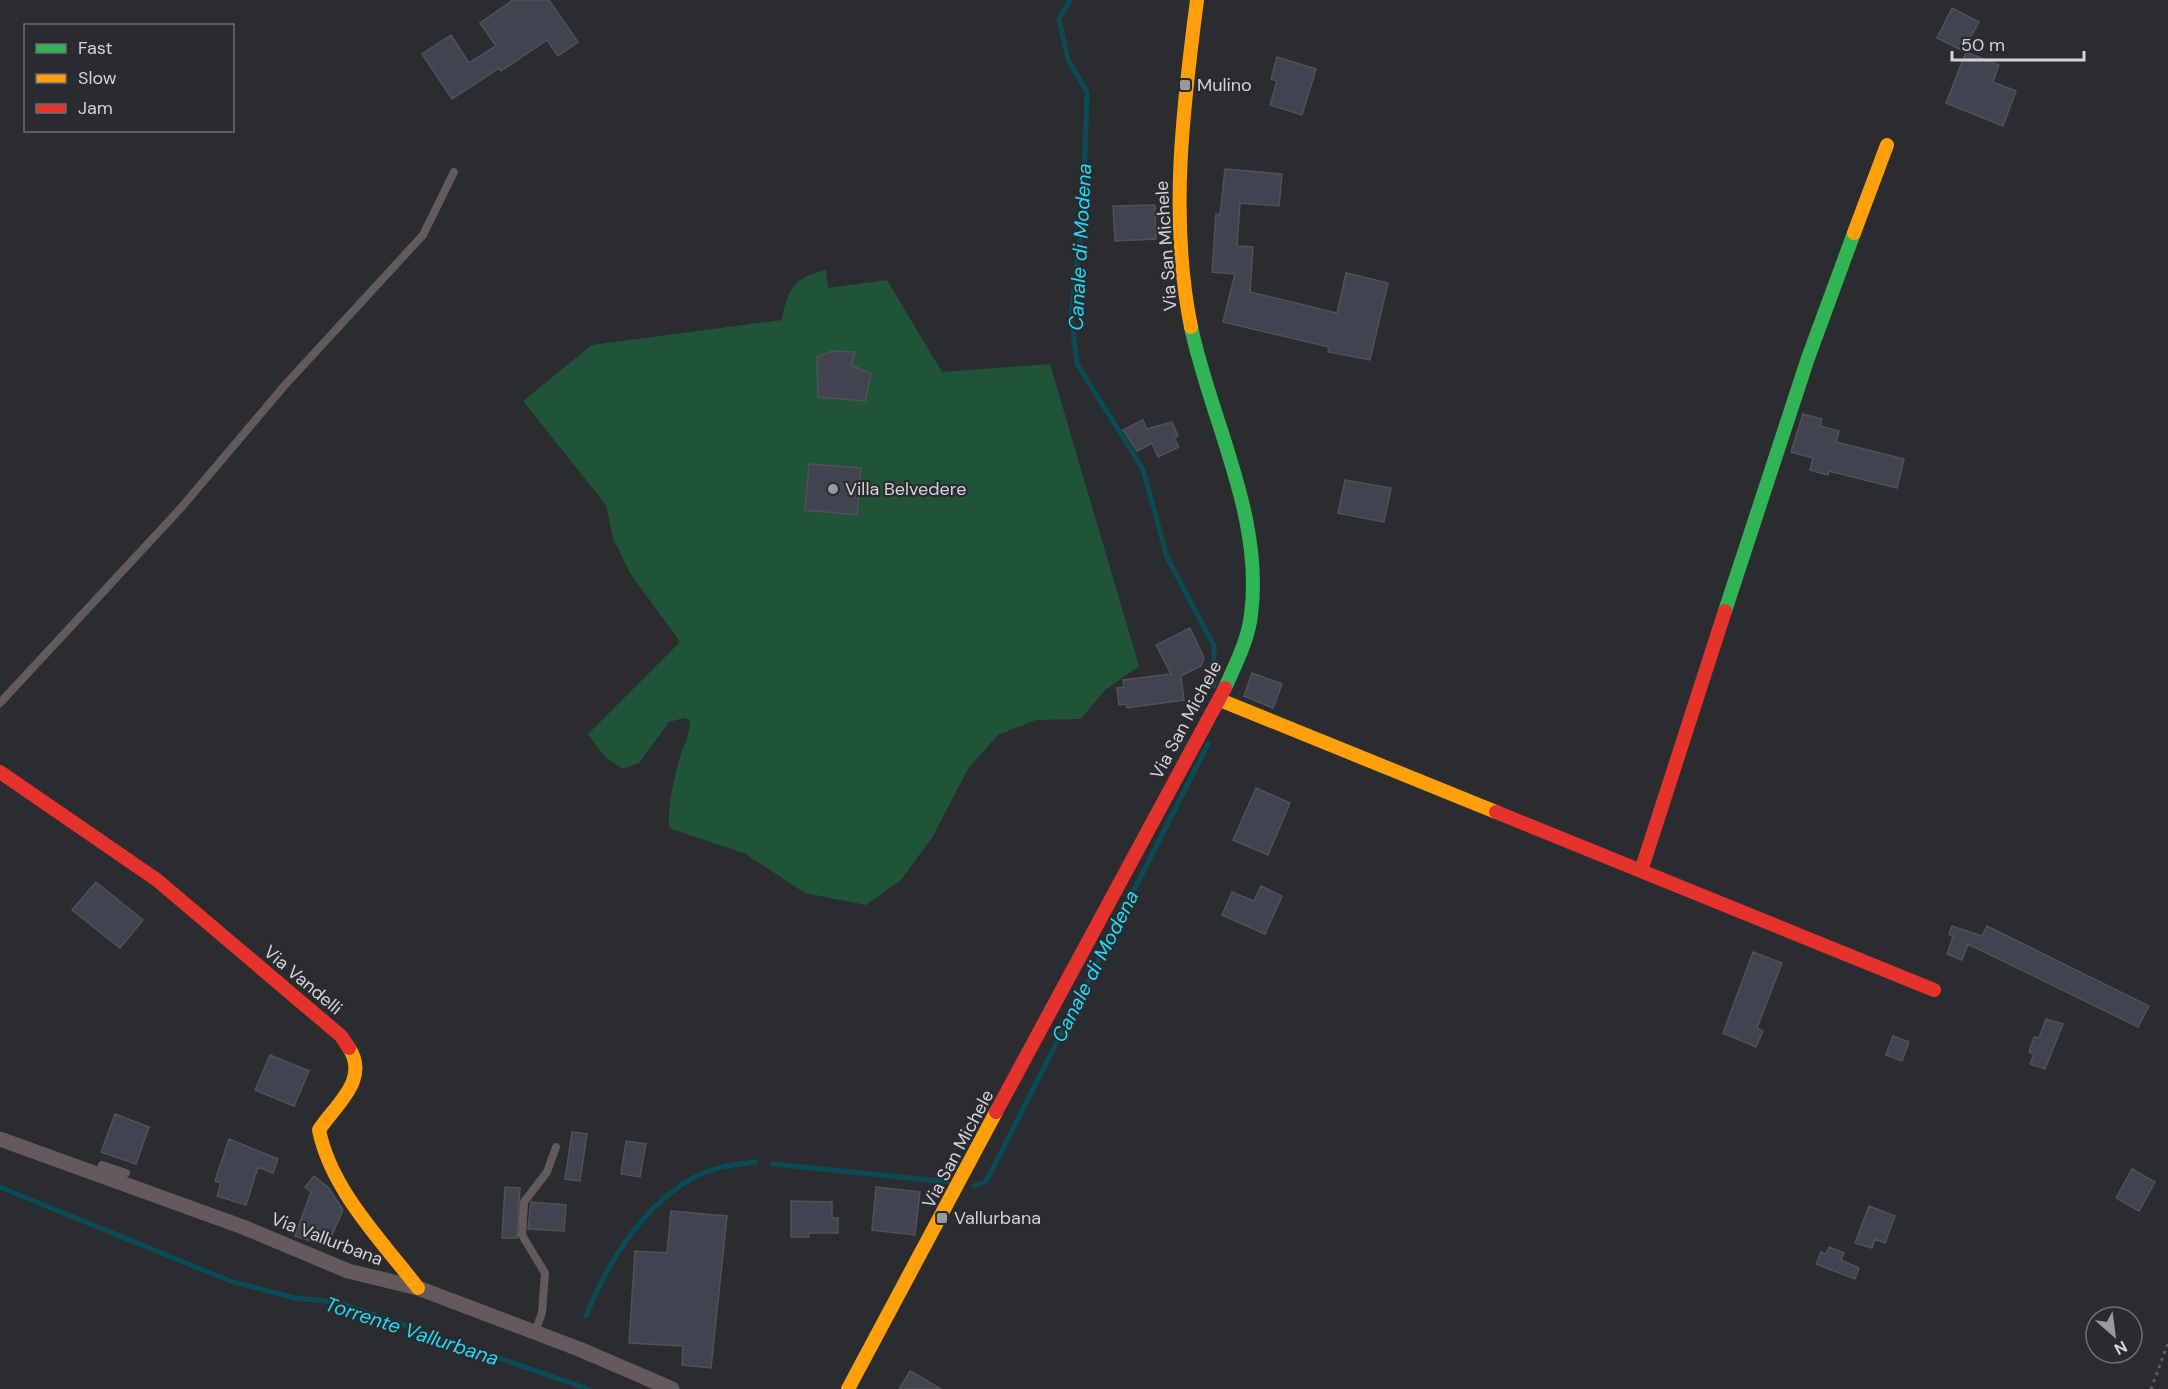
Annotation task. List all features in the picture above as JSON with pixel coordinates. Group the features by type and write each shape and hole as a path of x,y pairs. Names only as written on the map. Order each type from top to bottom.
{"street":[{"name":"Via San Michele","path":"848,1389 1140,841 1220,700 1246,638 1252,610 1251,540 1242,499 1198,361 1185,298 1180,228 1179,162 1185,85 1197,0"},
{"path":"1641,871 1808,358 1887,144"},
{"path":"1220,700 1934,990"},
{"name":"Via Vandelli","path":"0,772 157,880 341,1036 353,1051 358,1065 358,1077 319,1130 322,1152 338,1179 418,1288"},
{"name":"Via Vallurbana","path":"0,1139 243,1227 348,1271 418,1288 535,1332 672,1389"}],"lane":[{"path":"0,703 180,509 285,385 423,235 454,172"},
{"path":"535,1332 542,1312 545,1273 522,1235 524,1202 547,1172 556,1147"},
{"path":"99,1175 102,1165 126,1173"}],"path":[{"path":"2151,1389 2168,1343"}],"green space":[{"path":"826,270 828,288 887,280 942,372 1050,364 1139,666 1105,690 1081,719 1036,720 998,735 968,769 933,836 901,880 866,905 805,893 744,853 669,828 673,786 690,720 684,718 669,722 640,762 623,769 604,756 588,734 680,642 630,573 613,538 606,505 523,401 592,345 782,320 786,301 794,286 806,277"}],"building":[{"path":"513,0 549,0 578,42 558,56 547,40 501,71 499,68 452,99 422,54 451,35 469,63 496,46 480,23"},
{"path":"1952,8 1979,22 1963,51 1937,38"},
{"path":"1966,52 1999,65 1993,82 2016,91 2003,126 1946,103"},
{"path":"1277,57 1316,69 1302,115 1270,105 1277,81 1271,79"},
{"path":"1225,169 1282,174 1279,206 1240,203 1237,246 1253,247 1250,292 1337,313 1346,273 1388,283 1370,360 1328,352 1329,347 1223,322 1235,274 1212,272 1216,214 1220,215"},
{"path":"1155,205 1156,239 1115,241 1113,206"},
{"path":"833,351 855,352 851,365 871,374 865,401 818,397 817,357"},
{"path":"1803,414 1822,419 1820,426 1839,431 1836,442 1904,459 1897,488 1829,471 1828,475 1810,470 1813,458 1791,452"},
{"path":"1143,420 1147,429 1172,422 1178,436 1174,438 1179,447 1158,457 1152,443 1137,451 1123,430"},
{"name":"Villa Belvedere","path":"809,464 861,468 857,515 805,510"},
{"path":"1345,480 1391,488 1384,522 1338,513"},
{"path":"1190,628 1204,658 1201,666 1181,676 1184,700 1127,708 1126,704 1119,705 1117,688 1124,687 1123,680 1171,674 1156,645"},
{"path":"1252,673 1282,684 1273,708 1244,696"},
{"path":"1256,788 1290,803 1268,855 1233,840"},
{"path":"96,882 143,920 120,948 72,910"},
{"path":"1261,886 1282,896 1265,934 1222,915 1232,892 1254,901"},
{"path":"1952,926 1982,936 1987,926 2149,1006 2138,1027 1968,944 1962,960 1947,954 1953,937 1949,934"},
{"path":"1753,952 1782,963 1757,1028 1763,1031 1756,1047 1723,1033"},
{"path":"2046,1019 2063,1024 2045,1069 2030,1064 2034,1054 2029,1052 2034,1037 2039,1038"},
{"path":"1893,1036 1909,1042 1902,1061 1886,1055"},
{"path":"270,1055 309,1071 294,1106 255,1090"},
{"path":"115,1114 149,1127 136,1164 101,1152"},
{"path":"572,1132 587,1134 580,1181 565,1179"},
{"path":"229,1139 278,1159 273,1173 258,1167 246,1205 217,1196 221,1183 215,1181"},
{"path":"626,1141 646,1144 640,1177 621,1174"},
{"path":"2132,1169 2155,1182 2139,1211 2116,1198"},
{"path":"314,1176 329,1188 343,1210 327,1246 295,1236 311,1192 305,1187"},
{"path":"505,1187 520,1188 517,1238 502,1238"},
{"path":"876,1187 920,1192 915,1235 872,1230"},
{"path":"791,1201 832,1202 832,1218 838,1218 838,1233 809,1233 809,1237 791,1237"},
{"path":"531,1202 566,1205 564,1231 528,1229"},
{"path":"1869,1206 1895,1216 1885,1243 1875,1239 1872,1248 1855,1243"},
{"path":"671,1211 727,1216 711,1368 682,1365 683,1346 629,1343 635,1251 667,1253"},
{"path":"1829,1247 1844,1253 1841,1260 1859,1268 1855,1279 1816,1264 1821,1252 1826,1254"},
{"path":"910,1371 941,1389 899,1389"}],"waterway":[{"name":"Canale di Modena","path":"1070,0 1059,19 1068,60 1087,92 1083,214 1071,315 1077,364 1143,469 1167,557 1214,646 1214,686"},
{"name":"Canale di Modena","path":"974,1186 985,1182 989,1176 1208,744"},
{"name":"Canale di Modena","path":"586,1316 617,1254 646,1216 662,1200 707,1171 755,1162"},
{"name":"Canale di Modena","path":"773,1164 948,1182"},
{"name":"Torrente Vallurbana","path":"0,1187 230,1281 295,1298 337,1302 588,1389"}],"traffic: fast":[{"path":"1725,611 1808,358 1854,233"},
{"path":"1191,327 1243,506 1250,542 1253,578 1251,615 1241,653 1225,688"}],"traffic: slow":[{"path":"1191,327 1184,286 1181,245 1180,163 1197,0"},
{"path":"1854,233 1887,145"},
{"path":"1220,700 1496,812"},
{"path":"349,1048 354,1060 353,1081 348,1092 319,1130 325,1152 346,1194 418,1288"},
{"path":"848,1389 996,1112"}],"traffic: jam":[{"path":"1641,871 1725,611"},
{"path":"996,1112 1225,688"},
{"path":"0,772 157,880 341,1036 349,1048"},
{"path":"1496,812 1934,990"}],"place":[{"name":"Mulino","path":"1185,85"},
{"name":"Villa Belvedere","path":"833,489"},
{"name":"Vallurbana","path":"942,1218"}]}
